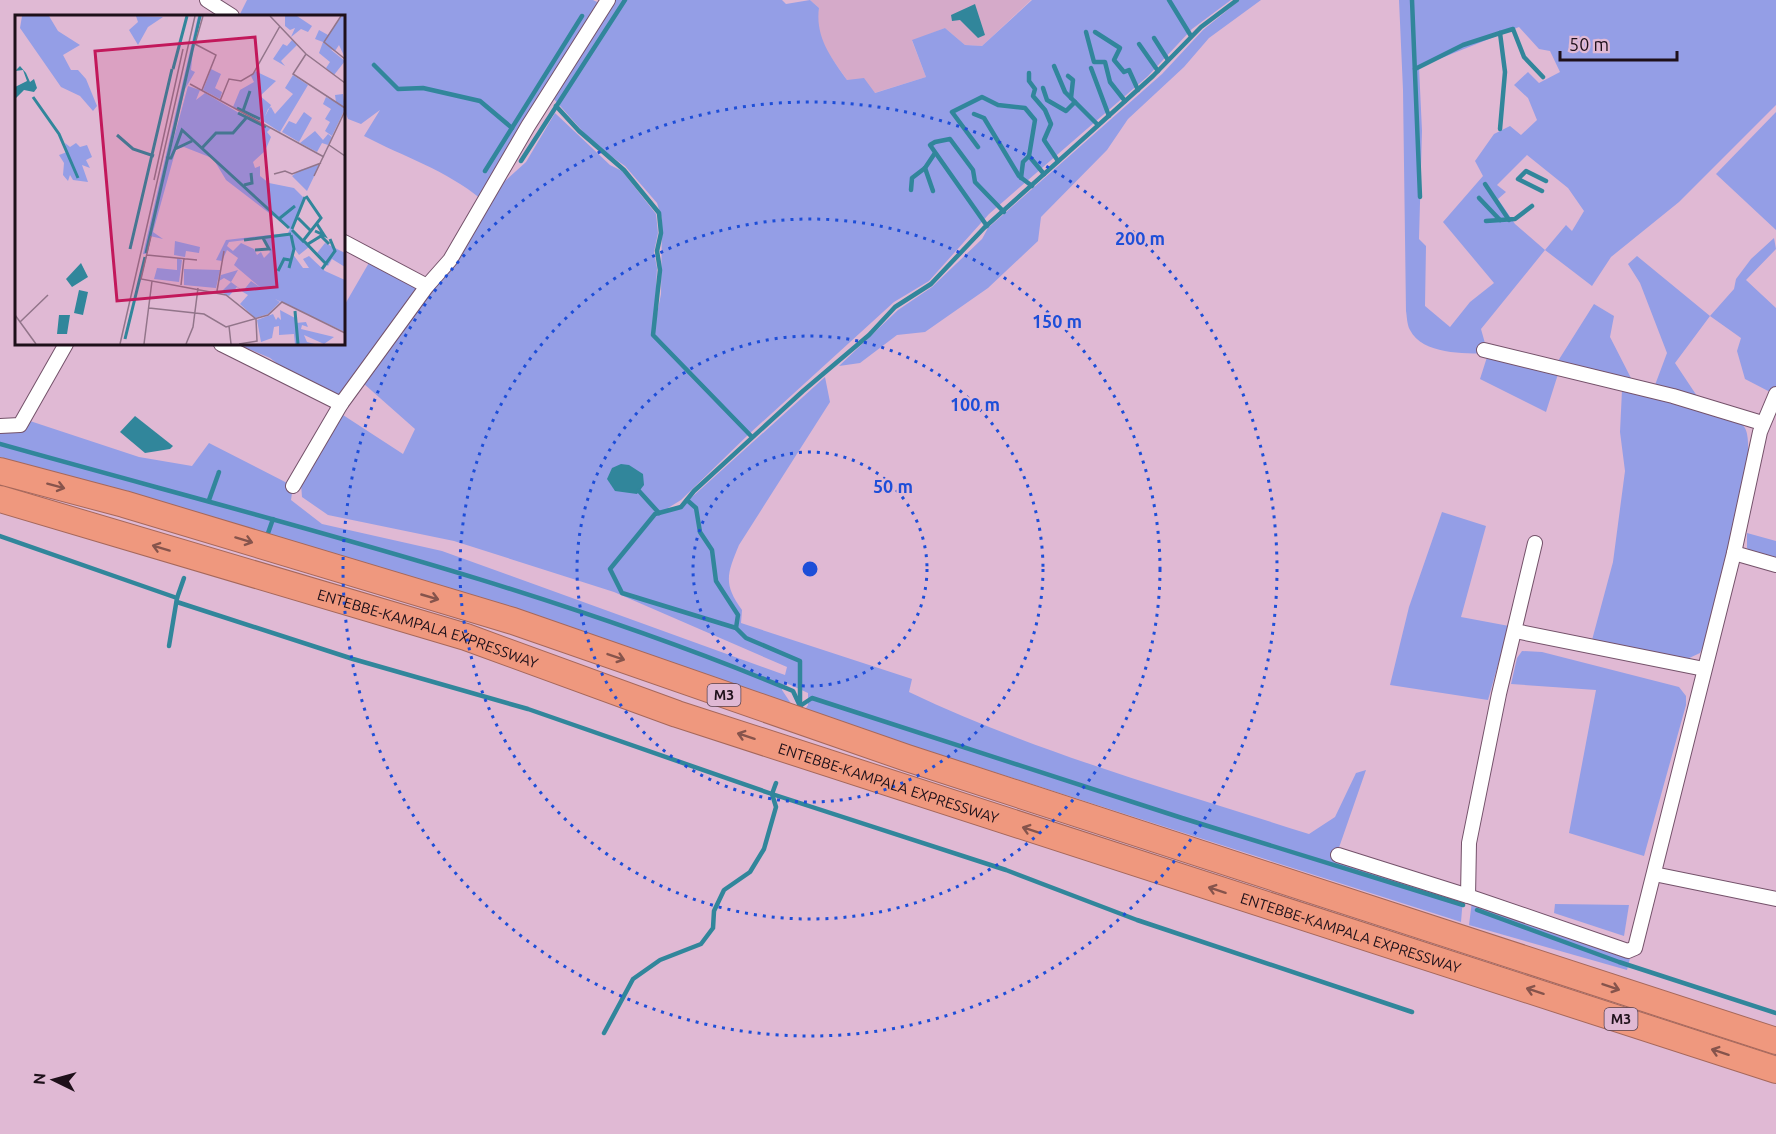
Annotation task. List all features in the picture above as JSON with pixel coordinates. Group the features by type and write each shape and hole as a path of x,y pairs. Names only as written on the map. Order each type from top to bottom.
{"highway":[{"name":"ENTEBBE-KAMPALA EXPRESSWAY","path":"0,471 124,504 513,621 907,758 1776,1041"},
{"name":"ENTEBBE-KAMPALA EXPRESSWAY","path":"0,499 466,637 688,717 1776,1070"}],"street":[{"path":"207,0 230,15"},
{"path":"293,486 341,404 427,286 450,260 528,126 608,0"},
{"path":"345,243 427,286"},
{"path":"0,426 21,424 65,345"},
{"path":"223,345 341,404"},
{"path":"1484,350 1673,396 1762,423"},
{"path":"1338,855 1630,951 1635,948 1734,553 1762,423 1776,393"},
{"path":"1468,896 1469,843 1535,543"},
{"path":"1734,553 1776,565"},
{"path":"1515,631 1704,669"},
{"path":"1654,874 1776,899"}],"shaded area":[{"path":"247,0 593,0 601,4 481,199 454,180 364,136 380,110 361,124 348,119 345,112 345,15 240,15"},
{"path":"613,0 782,0 786,4 810,0 819,8 819,28 830,55 847,80 864,78 875,93 926,77 912,40 945,28 965,45 982,46 1032,0 1231,0 1192,29 1148,76 989,214 929,281 894,302 749,434 681,500 668,508 681,507 825,377 830,402 739,545 732,564 730,586 742,610 741,623 912,679 909,692 1007,734 1157,786 1309,834 1335,817 1356,773 1366,770 1335,859 1463,898 1461,922 804,711 808,705 808,693 784,682 782,690 794,708 535,615 0,457 0,430 15,432 30,421 139,457 192,466 209,443 293,486 291,500 322,524 442,551 785,675 787,667 614,592 454,541 328,515 302,497 301,484 343,415 403,454 415,429 363,383 425,293 456,260 504,182 526,162 555,113 610,165 622,171 656,214 658,233 654,252 657,268 654,329 661,294 662,219 657,203 625,166 594,144 553,98"},
{"path":"810,0 1031,0 982,46 965,45 945,28 912,41 926,77 874,93 847,80 826,50 816,25 819,8"},
{"path":"1240,0 1261,0 1209,38 1184,67 1128,119 1107,150 1041,217 1038,241 988,288 925,332 897,335 860,363 839,366 898,310 932,287 982,239 988,228 1162,74 1203,30"},
{"path":"1399,0 1776,0 1776,105 1679,202 1611,257 1592,286 1545,250 1481,329 1488,354 1456,353 1434,348 1416,338 1408,326","holes":["1519,27 1539,49 1550,51 1560,72 1539,83 1528,72 1514,85 1528,98 1537,120 1521,135 1510,126 1494,134 1475,161 1483,176 1443,222 1494,283 1470,302 1450,327 1425,306 1426,246 1419,239 1422,131 1419,67","1527,155 1568,188 1584,211 1572,231 1566,225 1545,250 1515,224 1498,199 1506,192 1497,185"]},
{"path":"975,4 985,35 978,38 960,20 952,21 951,15"},
{"path":"1776,112 1776,230 1716,174"},
{"path":"1774,238 1776,249 1746,280 1776,308 1776,386 1772,393 1745,379 1737,351 1741,338 1710,316 1734,289 1736,279 1751,259"},
{"path":"1637,256 1710,316 1675,363 1699,399 1655,385 1667,353 1640,283 1628,264"},
{"path":"370,261 415,284 416,290 340,397 296,378 270,358 239,345 345,345 345,304"},
{"path":"1594,304 1614,316 1610,337 1632,380 1558,361"},
{"path":"1488,354 1559,371 1546,412 1480,379"},
{"path":"1622,390 1735,419 1745,428 1748,443 1747,467 1728,561 1708,635 1700,653 1685,660 1592,640 1613,562 1625,471 1620,432"},
{"path":"135,416 173,446 170,449 145,453 120,432"},
{"path":"621,464 629,465 643,474 644,485 637,494 615,491 607,479 612,468"},
{"path":"1442,512 1486,526 1461,617 1509,626 1488,700 1390,685 1409,607"},
{"path":"1747,533 1776,541 1776,560 1754,555 1747,548"},
{"path":"1522,651 1542,652 1679,687 1686,696 1686,705 1644,856 1569,833 1596,690 1511,684 1517,658"},
{"path":"1472,901 1631,954 1627,970 1469,925"},
{"path":"1555,904 1629,905 1624,936 1554,913"}],"waterway":[{"path":"521,161 625,0"},
{"path":"1169,0 1191,36"},
{"path":"736,628 622,593 610,569 655,514 681,507 694,491 803,391 869,335 895,307 931,284 984,228 1153,76 1201,27 1237,0"},
{"path":"1412,0 1420,197"},
{"path":"485,171 582,16"},
{"path":"1500,33 1513,29 1524,57 1543,77"},
{"path":"1086,32 1094,62 1105,62 1110,82 1125,101"},
{"path":"1095,32 1120,48 1114,60 1124,72 1129,70 1138,90"},
{"path":"1415,69 1463,45 1500,33 1505,72 1500,129"},
{"path":"1154,38 1168,60"},
{"path":"1139,44 1158,71"},
{"path":"374,65 398,89 423,88 480,101 512,128"},
{"path":"1054,66 1065,92 1098,125"},
{"path":"1091,68 1109,116"},
{"path":"1029,73 1029,81 1035,89 1033,96 1045,110 1051,124 1044,140 1058,161"},
{"path":"1068,76 1073,80 1071,98"},
{"path":"1043,88 1047,100 1066,111 1075,102"},
{"path":"978,147 952,112 982,97 998,105 1025,108 1035,120 1029,156 1044,174"},
{"path":"556,106 579,131 624,170 659,213 661,233 657,251 660,270 653,335 752,437"},
{"path":"974,114 984,118 1019,176 1032,186"},
{"path":"987,226 930,145 950,139 973,170 975,182 1004,212"},
{"path":"911,190 912,178 925,168 935,153"},
{"path":"1021,178 1023,162 1029,156"},
{"path":"925,168 933,191"},
{"path":"1542,191 1518,179 1526,171 1546,181"},
{"path":"1485,184 1509,220"},
{"path":"1479,198 1500,220"},
{"path":"1486,221 1515,219 1532,206"},
{"path":"0,444 400,556 598,618 793,691 800,706"},
{"path":"209,500 219,472"},
{"path":"639,491 659,513"},
{"path":"687,500 696,508 700,532 712,550 716,581 738,615 736,628 746,638 800,661 800,704"},
{"path":"267,536 273,519"},
{"path":"0,536 177,598"},
{"path":"169,646 177,598 184,578"},
{"path":"177,602 353,659 528,709 772,794 1006,870 1137,920 1412,1012"},
{"path":"800,706 812,698 1182,818 1463,905"},
{"path":"604,1033 633,979 660,960 701,944 713,928 714,911 724,890 750,872 764,849 776,807 772,794 776,783"},
{"path":"1477,910 1619,962 1776,1013"}]}
